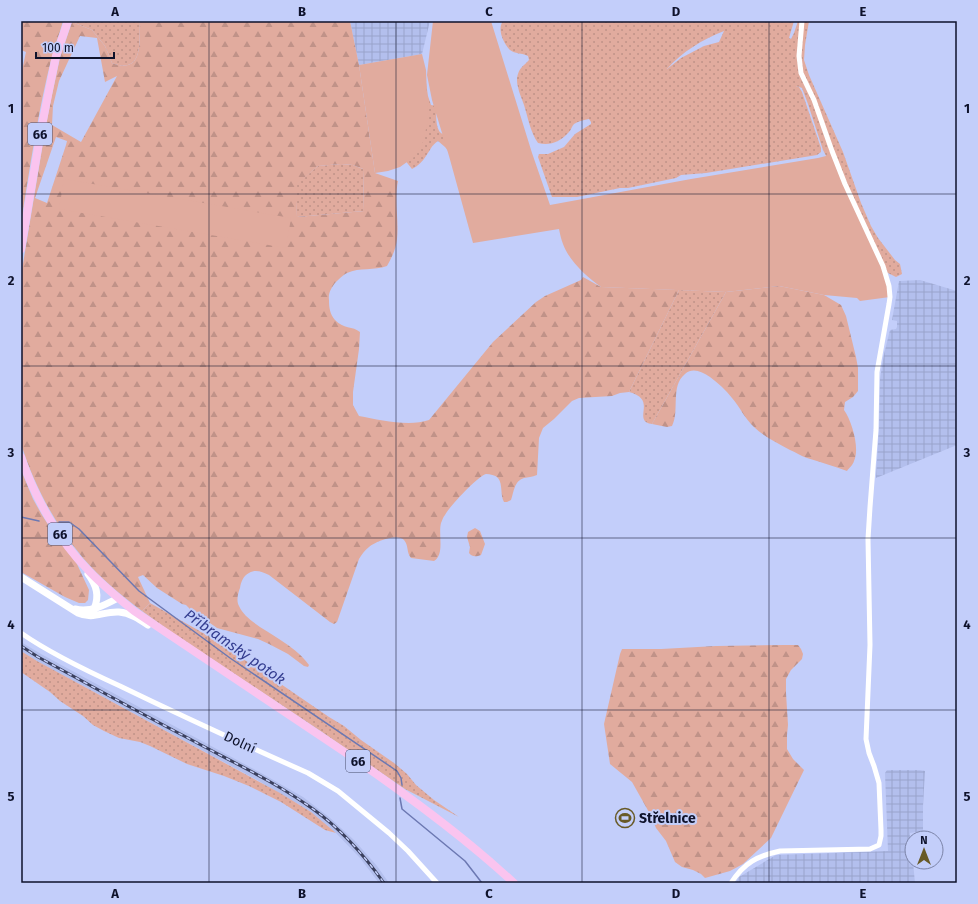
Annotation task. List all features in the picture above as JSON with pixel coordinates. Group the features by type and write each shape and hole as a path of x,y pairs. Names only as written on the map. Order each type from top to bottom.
{"main road":[{"name":"66","path":"21,249 39,138 56,56 68,21"},
{"name":"66","path":"21,457 32,486 46,513 68,547 88,571 118,598 134,611 320,735 402,792 439,820 514,883"}],"street":[{"path":"732,883 743,868 754,859 767,854 780,851 870,849 879,845 881,836 879,783 867,747 866,732 870,645 868,539 876,430 877,372 890,304 889,286 883,266 845,184 814,100 801,73 798,56 802,21"},
{"path":"80,562 96,588 97,597 94,609"},
{"path":"21,577 84,616 114,612 124,613 131,615 154,628 165,631"},
{"path":"70,607 82,611 94,609 118,598"},
{"path":"102,614 109,611 118,598"},
{"name":"Dolní","path":"21,633 76,665 150,701 308,773 329,785 394,838 437,883"}],"shaded area":[{"path":"350,21 430,21 422,54 359,65"},
{"path":"920,280 957,291 957,445 876,478 880,379 890,330 896,329 897,327 897,321 892,320 899,281"},
{"path":"21,642 303,797 329,817 354,840 377,866 389,883 379,883 360,858 336,833 311,812 257,780 37,661 21,651"},
{"path":"887,770 925,771 923,830 904,830 904,870 914,870 915,883 736,883 739,877 776,855 888,851 885,773"}],"green space":[{"path":"21,21 63,21 52,56 43,97 21,223 21,75 26,52 21,50"},
{"path":"140,21 139,47 135,61 122,66 112,63 105,46 92,30 72,22"},
{"path":"140,21 350,21 359,65 375,173 398,181 396,195 397,239 394,253 387,266 357,270 347,273 335,283 329,296 330,311 335,320 341,325 360,332 353,392 353,405 359,416 404,423 429,420 493,342 536,302 545,296 581,280 583,277 601,287 679,290 629,392 612,396 579,398 572,401 543,428 539,438 537,475 521,479 515,487 511,500 504,502 500,480 495,476 486,474 477,480 458,499 444,517 440,528 439,554 434,561 411,558 408,554 406,542 401,538 397,537 382,540 372,545 359,559 337,622 334,624 269,575 257,571 247,574 244,577 238,597 238,604 242,611 256,624 295,650 309,665 308,667 304,666 288,654 258,639 217,628 195,616 190,612 186,605 157,588 143,575 138,577 150,603 142,611 134,605 96,572 83,558 63,531 39,490 21,444 21,276 45,131 60,58 72,22 92,30 105,46 112,63 122,66 130,64 135,61 138,54","holes":["80,36 97,38 105,82 117,76 81,142 52,125 53,106 59,81","56,137 67,141 47,203 35,198","341,164 353,165 363,169 364,211 297,217 296,185 318,166"]},
{"path":"433,21 491,21 532,153 550,205 691,179 818,158 826,156 832,151 883,266 890,297 860,301 857,298 824,295 779,286 726,292 601,287 584,273 574,262 563,244 559,229 473,243 432,100 427,75"},
{"path":"503,21 794,21 789,38 791,39 798,21 809,21 804,60 809,75 843,152 861,203 871,226 878,238 895,260 900,264 902,274 896,277 878,268 840,183 823,150 802,88 797,86 802,92 821,148 821,152 817,155 706,173 681,175 676,178 577,197 552,197 538,157 539,154 548,154 564,147 575,134 591,124 591,122 589,119 574,124 570,131 558,141 547,144 538,143 531,129 517,84 519,72 529,60 528,56 514,52 507,47 503,40 501,24","holes":["724,31 719,42 704,46 681,58 667,69 679,57 693,47"]},
{"path":"422,54 426,70 428,120 423,142 414,157 400,167 375,173 359,65"},
{"path":"425,76 431,105 437,106 436,120 439,131 450,137 449,152 438,141 432,146 422,162 412,169 404,159"},
{"path":"341,164 353,165 363,169 364,211 297,217 295,185 318,166"},
{"path":"64,179 291,218 286,248 59,209"},
{"path":"779,286 824,295 841,305 846,316 858,368 858,391 853,397 845,402 844,410 850,421 856,442 856,456 852,465 847,471 805,457 758,431 722,387 704,373 698,371 688,372 680,379 676,392 675,413 672,426 667,427 652,424 726,292"},
{"path":"679,290 726,292 651,424 644,419 644,407 641,399 637,395 629,392"},
{"path":"21,470 33,499 42,515 54,534 77,564 89,590 88,600 85,603 79,603 65,597 21,572"},
{"path":"475,528 480,531 485,544 481,555 473,556 469,553 470,547 467,537 468,532"},
{"path":"150,603 205,634 344,726 394,763 407,774 416,785 434,800 459,817 405,789 167,629 142,611"},
{"path":"798,645 803,654 802,659 791,670 786,679 788,725 787,749 793,759 804,770 771,838 743,864 730,871 705,878 701,874 682,867 675,862 666,841 656,828 632,782 610,764 604,724 620,654 622,649"},
{"path":"21,651 280,793 311,812 336,833 325,830 281,802 249,786 187,764 140,742 119,738 93,725 83,716 21,672"}],"waterway":[{"name":"Příbramský potok","path":"21,517 39,521"},
{"name":"Příbramský potok","path":"59,522 69,522 79,529 139,591 230,658 397,771 401,778 402,785"},
{"name":"Příbramský potok","path":"400,798 402,809 465,861 482,883"}],"railway":[{"path":"21,646 38,657 283,789 313,809 333,825 368,862 384,883"}],"place":[{"name":"Střelnice","path":"625,818"}]}
